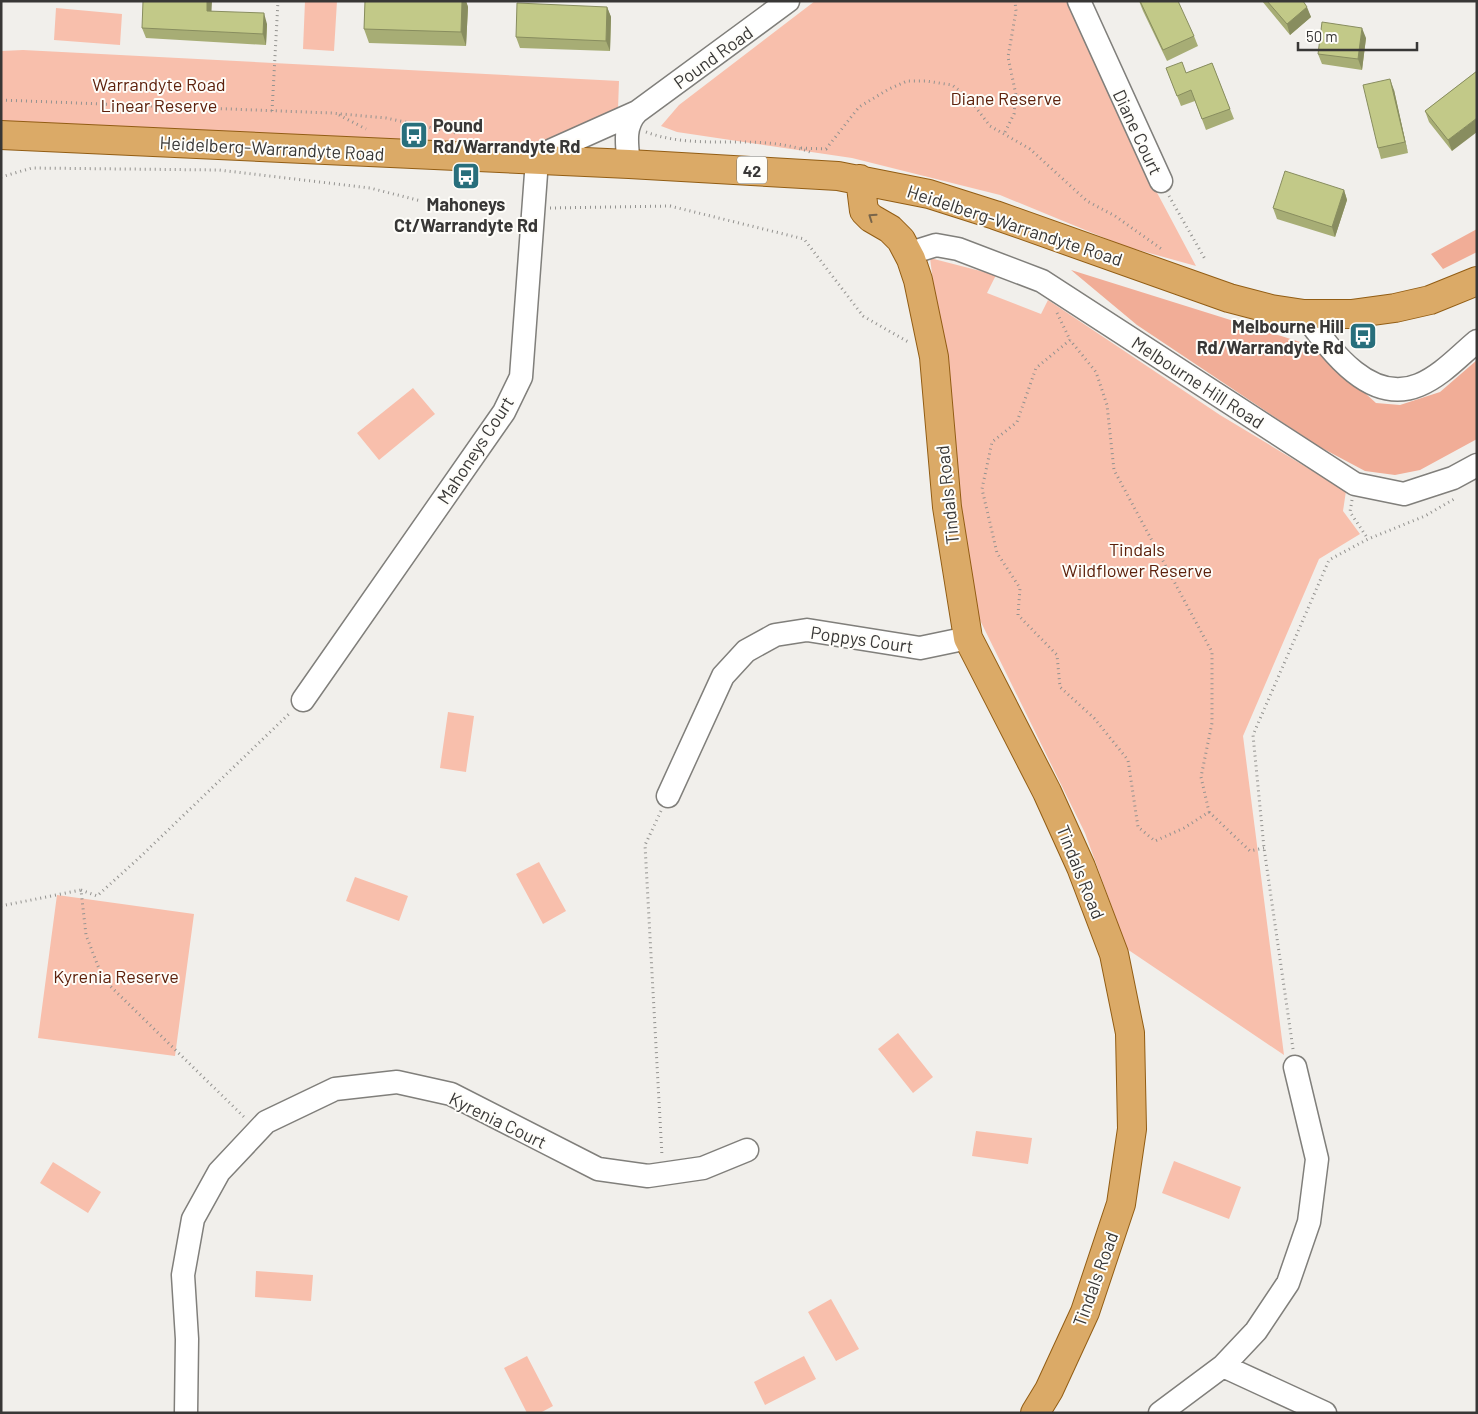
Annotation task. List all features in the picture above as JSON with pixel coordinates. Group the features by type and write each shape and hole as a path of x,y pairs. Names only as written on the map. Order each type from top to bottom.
{"main road":[{"name":"Heidelberg-Warrandyte Road","path":"1,135 619,163 808,173 860,179 906,189 995,215 1229,298 1271,309 1304,314 1351,314 1395,308 1430,300 1477,281"},
{"name":"Tindals Road","path":"860,179 864,211 894,232 914,252"},
{"name":"Tindals Road","path":"906,189 901,211 914,252 932,345 947,508 968,638 1047,792 1081,867 1114,954 1130,1033 1132,1130 1121,1204 1085,1312 1049,1390 1035,1413"}],"street":[{"name":"Pound Road","path":"619,163 608,137 611,129 788,1"},
{"name":"Diane Court","path":"1079,1 1161,182"},
{"name":"Pound Road","path":"537,160 552,150 628,117"},
{"name":"Mahoneys Court","path":"303,700 504,412 521,377 537,160"},
{"name":"Melbourne Hill Road","path":"914,252 939,246 968,252 1049,285 1355,484 1404,494 1453,478 1477,465"},
{"path":"1304,314 1330,348 1349,368 1374,384 1392,390 1413,387 1431,379 1477,341"},
{"name":"Poppys Court","path":"668,796 723,676 746,651 768,639 807,630 920,648 968,638"},
{"path":"1160,1413 1223,1366 1256,1331 1288,1283 1309,1222 1317,1160 1295,1067"},
{"name":"Kyrenia Court","path":"186,1413 186,1339 183,1275 193,1219 218,1172 257,1130 266,1122 335,1089 397,1082 451,1094 598,1169 648,1176 703,1168 747,1150"},
{"path":"1223,1366 1325,1413"}],"path":[{"path":"272,111 278,1"},
{"path":"1005,132 1014,114 1016,95 1008,57 1016,11 1015,1"},
{"path":"628,117 647,132 665,138 753,142 798,148 826,149 858,107 907,81 926,81 952,85 968,98 990,126 1005,132 1030,148 1087,201 1115,216 1165,252"},
{"path":"1,100 336,114 386,118 465,135"},
{"path":"336,114 374,132"},
{"path":"798,148 816,155"},
{"path":"1,177 32,168 219,170 370,188 421,201"},
{"name":"Diane Court","path":"1161,182 1205,259"},
{"path":"534,208 670,206 804,239 863,316 932,345"},
{"path":"1049,285 1049,302 1070,340 1096,372 1104,396 1114,470 1212,652 1212,723 1201,777 1208,812 1250,851 1264,848"},
{"path":"1070,340 1036,368 1017,422 992,442 982,489 997,553 1020,588 1018,615 1057,656 1060,687 1094,718 1128,760 1138,827 1155,841 1184,828 1208,812"},
{"path":"1355,484 1350,512 1368,539"},
{"path":"1295,1067 1264,848 1253,735 1329,560 1368,539 1425,516 1462,494"},
{"path":"1,906 81,890 97,896 303,700"},
{"path":"663,1174 645,844 668,796"},
{"path":"81,890 86,935 103,978 257,1130"}],"green space":[{"path":"305,1 337,1 334,51 303,49"},
{"name":"Diane Reserve","path":"815,1 1068,1 1137,155 1196,266 1124,246 1000,195 852,158 677,132 661,126 679,105"},
{"path":"56,8 122,14 120,45 54,40"},
{"name":"Warrandyte Road Linear Reserve","path":"23,50 619,81 618,109 579,130 522,145 436,146 1,123 1,51"},
{"name":"Tindals Wildflower Reserve","path":"930,258 996,275 987,293 1041,314 1048,300 1220,415 1346,491 1343,511 1360,534 1319,559 1243,736 1284,1055 1127,949 1085,833 975,610"},
{"path":"413,388 435,414 379,460 357,433"},
{"path":"448,712 474,716 466,772 440,768"},
{"path":"539,862 566,911 543,924 516,874"},
{"path":"355,877 408,896 399,921 346,901"},
{"name":"Kyrenia Reserve","path":"57,895 194,914 175,1056 38,1038"},
{"path":"898,1033 933,1077 913,1093 878,1049"},
{"path":"976,1131 1032,1138 1028,1164 972,1156"},
{"path":"1174,1161 1241,1187 1229,1219 1162,1193"},
{"path":"53,1162 101,1192 88,1213 40,1183"},
{"path":"256,1271 313,1275 311,1301 255,1297"},
{"path":"831,1299 859,1349 836,1361 808,1312"},
{"path":"527,1356 553,1406 540,1413 527,1413 504,1368"},
{"path":"804,1356 816,1379 765,1405 754,1382"}],"shaded area":[{"path":"1477,229 1477,252 1443,269 1431,254"},
{"path":"1071,270 1313,346 1376,403 1400,405 1440,392 1477,360 1477,439 1420,470 1395,475 1365,471 1318,446 1137,325"}],"building":[{"path":"143,1 207,1 207,11 264,13 263,34 142,28"},
{"path":"365,1 462,1 461,32 364,29"},
{"path":"1140,1 1178,1 1194,36 1163,50"},
{"path":"1267,1 1303,1 1307,7 1287,24"},
{"path":"517,3 607,7 606,41 516,37"},
{"path":"1322,22 1362,28 1358,59 1318,54"},
{"path":"1182,62 1186,73 1212,63 1230,109 1202,119 1191,90 1177,96 1166,68"},
{"path":"1477,71 1477,118 1448,140 1425,111"},
{"path":"1390,79 1405,142 1378,148 1363,85"},
{"path":"1285,171 1344,190 1332,227 1273,208"}],"place":[{"name":"Pound Rd/Warrandyte Rd","path":"414,135"},
{"name":"Mahoneys Ct/Warrandyte Rd","path":"466,176"},
{"name":"Melbourne Hill Rd/Warrandyte Rd","path":"1363,336"}]}
